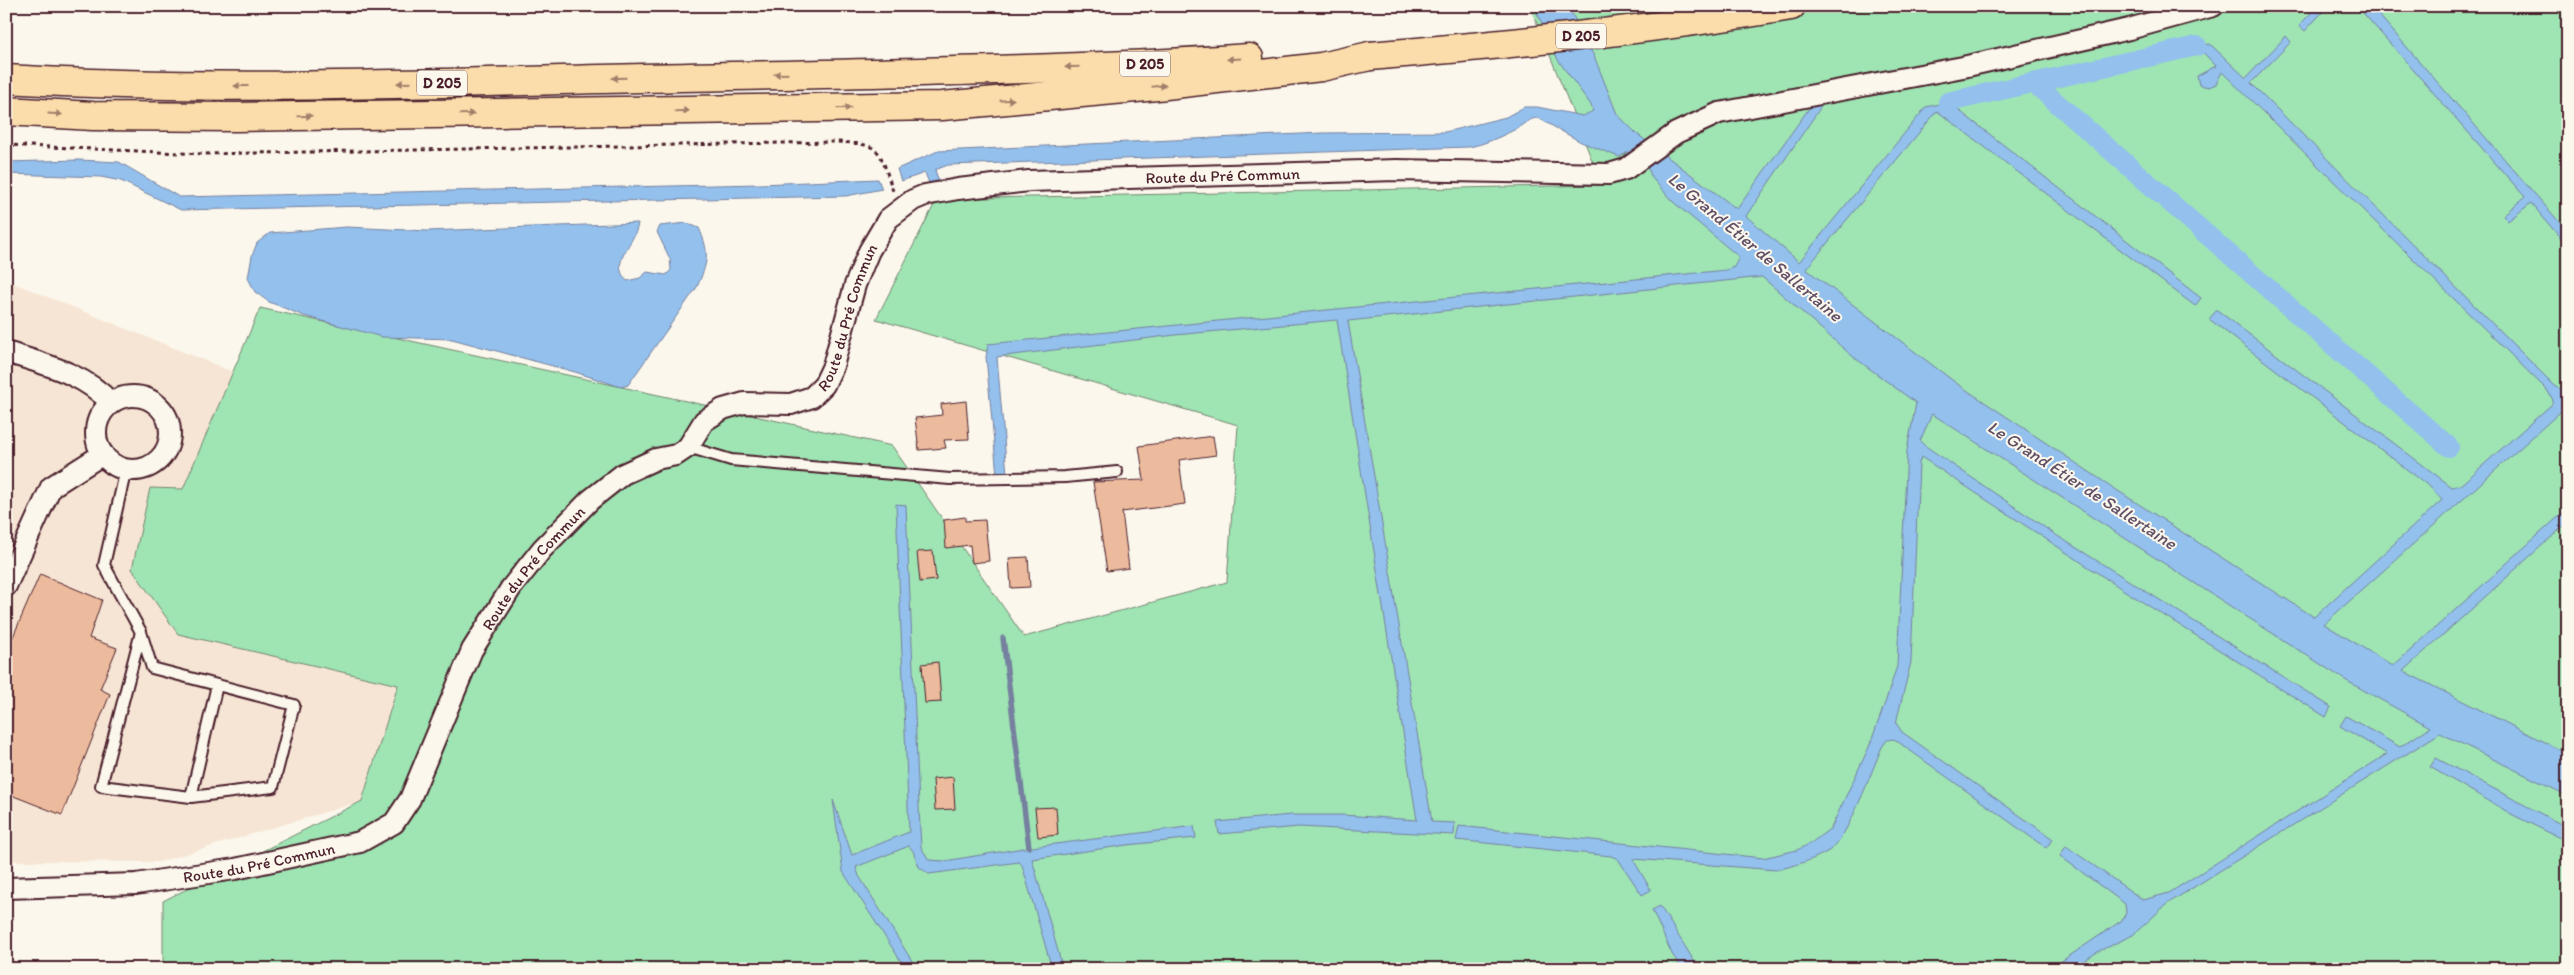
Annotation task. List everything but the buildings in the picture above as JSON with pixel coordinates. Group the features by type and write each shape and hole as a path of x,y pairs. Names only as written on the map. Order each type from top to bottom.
{"main road":[{"name":"D 205","path":"6,111 93,116 237,117 942,106 1177,84 1321,67 1370,56 1512,44 1649,28 1791,6"},
{"name":"D 205","path":"6,79 179,86 323,86 1151,64 1319,53 1370,56"}],"street":[{"name":"Route du Pré Commun","path":"6,888 136,884 235,869 360,842 394,823 410,799 472,650 510,588 542,549 590,500 623,474 656,459 676,455 688,447 704,421 723,409 744,403 791,404 812,398 824,386 833,366 856,285 870,251 888,220 900,208 925,195 1029,181 1396,170 1609,174 1626,169 1676,133 1719,113 1962,66 2129,29 2213,6"},
{"path":"6,352 80,378 99,390 111,403"},
{"path":"140,396 155,403 165,414 170,429 169,444 162,458 149,467 134,470 119,467 106,459 98,445 96,430 101,415 111,403 125,397 140,396"},
{"path":"6,586 51,487 103,454"}],"lane":[{"path":"688,447 731,460 950,480 1065,477 1117,472"},
{"path":"126,469 104,565 141,632 152,668 294,705 273,787 191,797 101,786 141,632"},
{"path":"191,797 218,685"}],"path":[{"path":"6,145 202,154 815,142 866,143 874,148 880,156 900,208"}],"shaded area":[{"path":"6,280 233,372 183,489 178,634 398,685 362,801 159,862 6,861"}],"green space":[{"path":"1530,6 2568,6 2568,969 163,969 163,901 362,801 398,685 178,634 132,569 150,488 183,489 260,308 892,446 1024,637 1227,582 1238,425 876,319 937,199 1602,185"}],"water":[{"name":"Le Grand Étier de Sallertaine","path":"1534,6 1568,6 1594,56 1617,114 1637,134 1737,209 1812,104 1825,101 1746,216 1799,262 1926,107 1948,102 2201,298 2195,306 1937,111 1806,269 1956,383 2112,487 2314,617 2442,500 2430,487 2209,319 2217,310 2452,487 2460,485 2472,475 2552,404 2553,400 2547,390 2222,72 2216,84 2209,87 2199,85 2197,76 2216,66 2197,46 2210,44 2246,78 2286,36 2291,42 2251,83 2555,386 2564,391 2568,389 2568,405 2324,624 2393,666 2568,508 2568,522 2403,671 2568,754 2568,796 2440,733 2167,904 2133,935 2099,951 2071,969 2050,969 2121,921 2126,913 2125,904 2060,856 2066,846 2143,900 2169,893 2387,754 2340,726 2346,716 2400,747 2430,727 2345,680 1932,414 1920,441 1924,445 2056,535 2331,707 2326,717 2125,591 1921,457 1919,463 1911,662 1896,723 1902,732 2053,839 2046,848 1894,739 1887,740 1882,747 1852,818 1837,843 1830,850 1817,857 1797,865 1776,870 1633,859 1651,890 1642,895 1618,859 1611,856 1456,840 1459,826 1763,858 1797,850 1811,843 1831,828 1869,747 1897,666 1907,450 1916,403 1851,355 1762,277 1348,321 1432,822 1455,823 1454,835 1299,827 1219,834 1217,822 1291,815 1343,815 1417,820 1337,320 1175,335 997,357 1007,474 997,475 986,357 988,344 1726,270 1734,267 1739,257 1672,201 1652,178 1646,164 1628,152 1619,157 1581,142 1538,118 1498,138 1469,147 948,165 935,170 939,182 929,183 925,173 901,181 897,169 938,151 1322,133 1445,132 1506,117 1524,107 1537,107 1583,116 1593,111 1591,105 1558,60"},
{"path":"2317,6 2328,6 2305,31 2299,26"},
{"path":"2357,6 2371,6 2568,232 2568,247 2531,203 2508,221 2503,215 2525,197"},
{"path":"79,160 119,162 179,197 760,184 878,179 882,189 846,196 181,210 121,181 101,177 6,174 6,162"},
{"path":"638,223 620,266 622,274 627,281 640,278 647,272 666,275 671,270 670,259 657,232 660,226 686,223 699,228 705,244 706,258 704,271 697,287 628,385 621,387 575,372 452,339 382,337 304,316 269,302 255,292 248,278 252,256 257,243 270,233 347,227 427,231"},
{"path":"896,504 906,505 921,847 929,860 945,861 1017,849 1194,826 1196,838 1127,845 1032,859 1063,969 1052,969 1022,865 1019,862 929,874 919,867 909,846 856,867 859,876 917,969 906,969 843,872 833,800 852,855 909,832"},
{"path":"2436,758 2568,828 2568,842 2513,815 2430,767"},
{"path":"1660,906 1699,969 1682,969 1672,954 1652,910"}],"waterway":[{"path":"1948,102 2197,46"},
{"path":"2034,83 2449,447"},
{"path":"1003,638 1029,847"}]}
